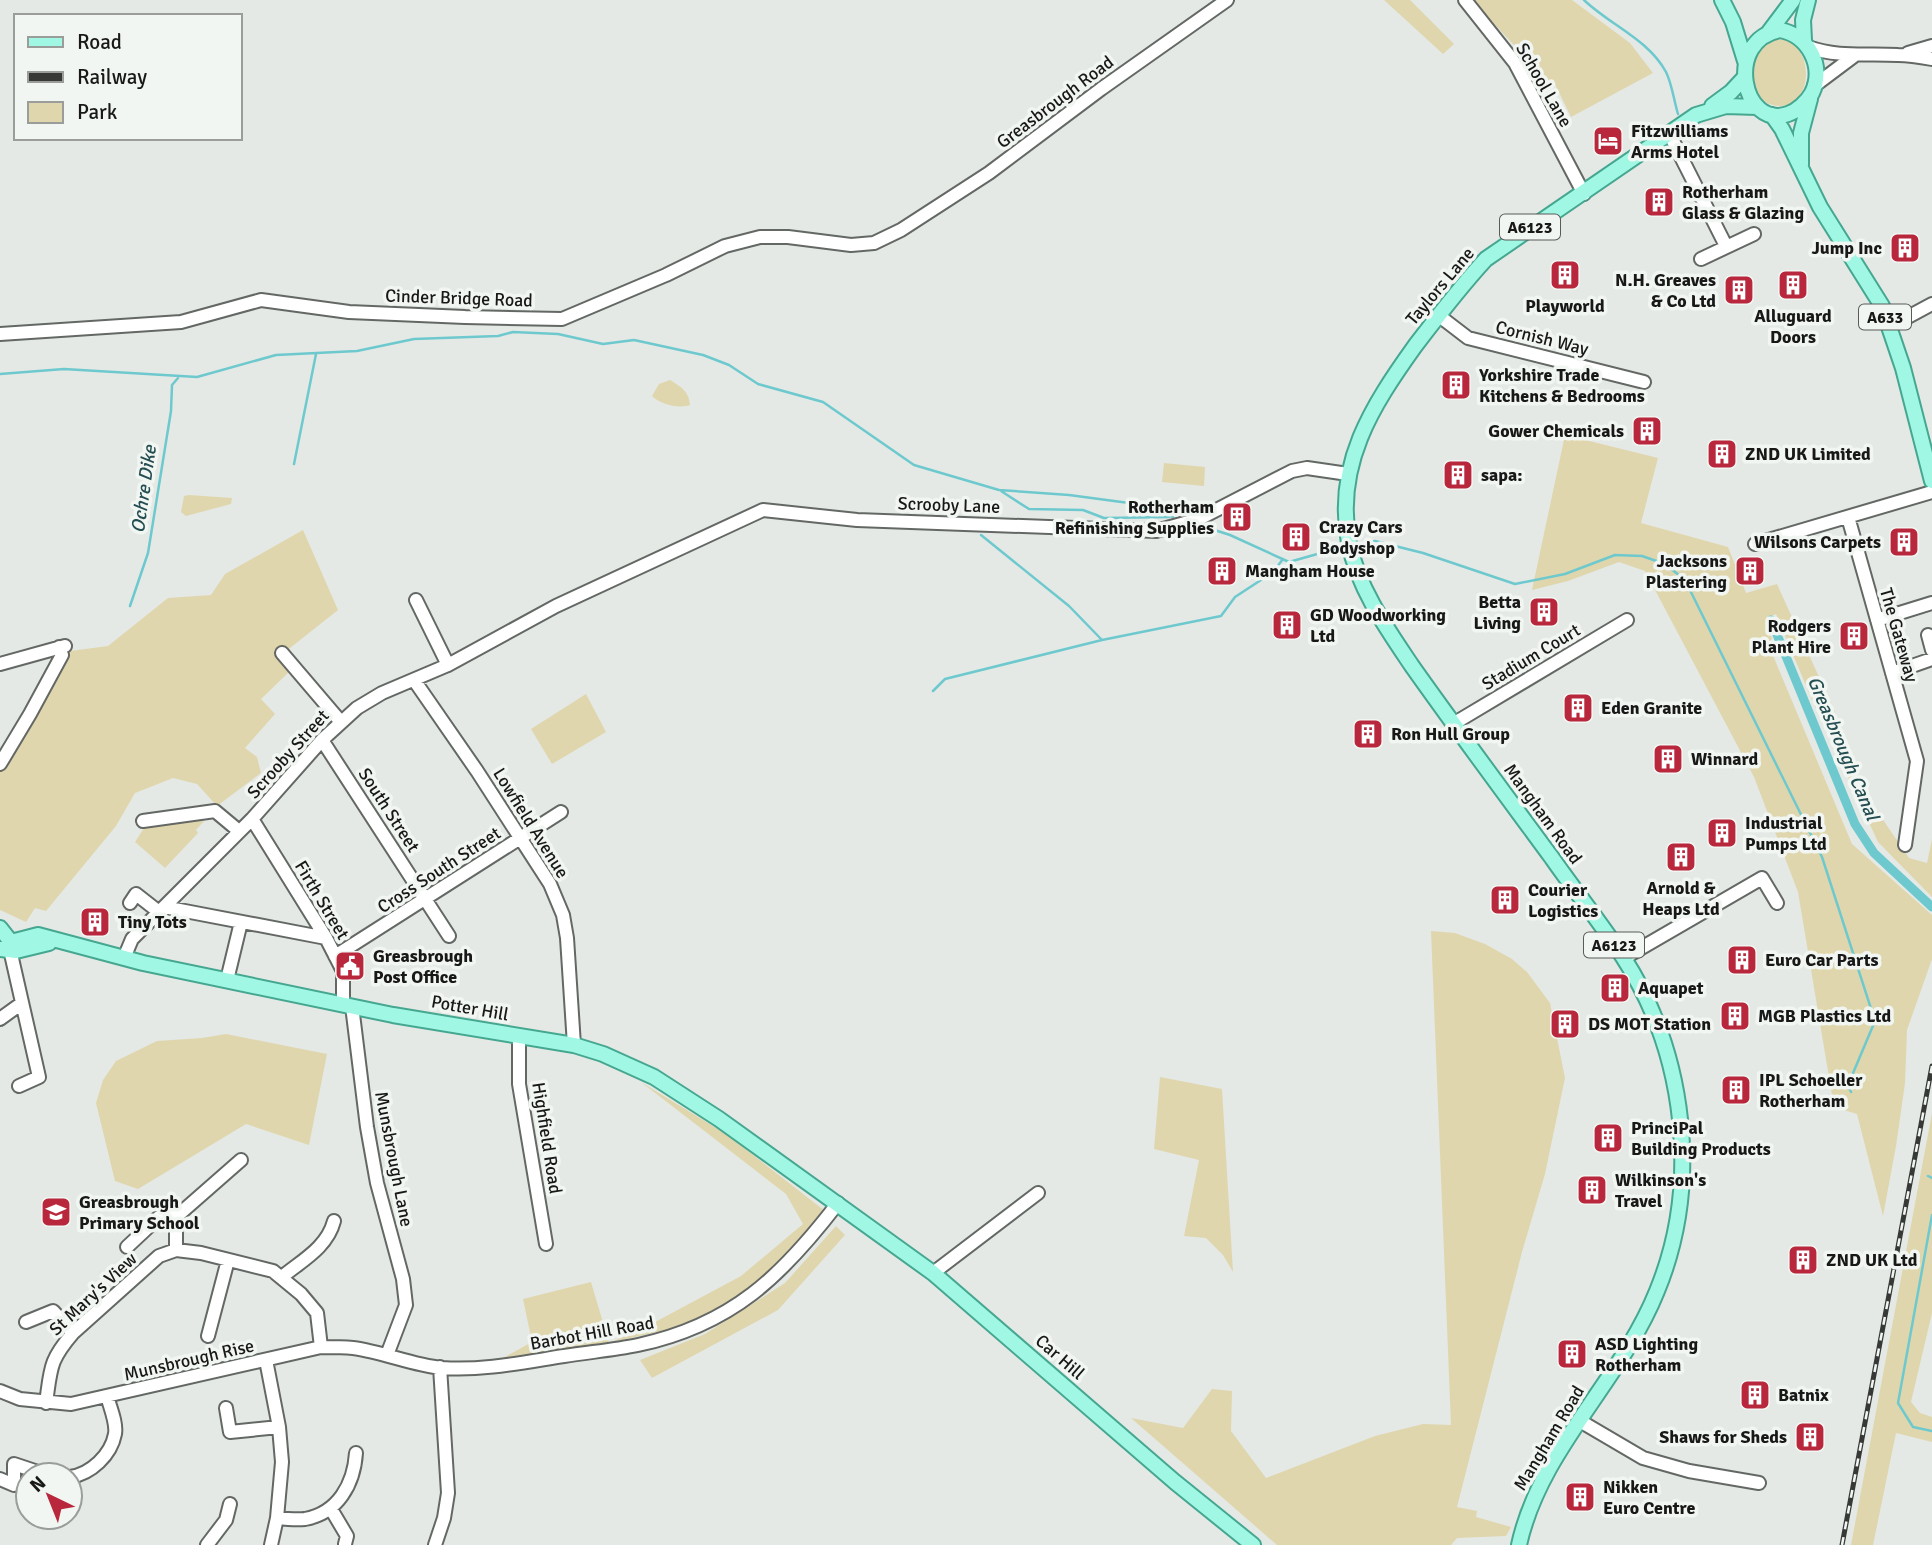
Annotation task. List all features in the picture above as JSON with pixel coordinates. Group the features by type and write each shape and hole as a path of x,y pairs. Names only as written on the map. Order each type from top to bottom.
{"main road":[{"path":"1722,0 1733,22 1745,61 1748,92 1757,107"},
{"path":"1745,61 1749,51 1793,0"},
{"path":"1806,43 1803,20 1808,0"},
{"path":"1733,22 1745,32 1789,32 1806,43"},
{"name":"A633","path":"1801,170 1801,133 1815,76 1814,61 1806,43"},
{"name":"Taylors Lane","path":"1390,381 1460,287 1486,259 1705,111 1731,92 1745,77"},
{"path":"1772,116 1783,116 1795,111 1813,90"},
{"name":"Taylors Lane","path":"1705,111 1726,106 1757,107"},
{"name":"A633","path":"1757,107 1772,116 1782,129 1819,207 1882,306 1903,368 1932,481"},
{"name":"Mangham Road","path":"1390,381 1360,436 1348,474 1349,543 1357,571 1388,631 1624,958 1667,1051 1675,1085 1683,1151 1680,1209 1666,1266 1646,1317 1535,1494 1519,1545"},
{"path":"0,928 6,951"},
{"name":"Potter Hill","path":"6,951 38,935 57,942 227,981 574,1045 603,1054 654,1077 838,1203"},
{"name":"Car Hill","path":"838,1203 933,1273 1175,1482 1253,1545"}],"street":[{"name":"Greasbrough Road","path":"901,230 989,173 1227,0"},
{"name":"School Lane","path":"1465,0 1515,63 1584,194"},
{"path":"1806,43 1826,53 1854,56 1901,55 1932,59"},
{"path":"1901,55 1932,47"},
{"path":"1813,90 1854,56"},
{"path":"1669,133 1726,246"},
{"name":"Cinder Bridge Road","path":"0,334 181,322 261,300 349,312 562,319 666,275 724,246 760,237 788,237 851,245 874,243 901,230"},
{"path":"1701,259 1754,233"},
{"path":"1906,318 1932,304"},
{"name":"Cornish Way","path":"1438,315 1468,338 1644,382"},
{"name":"Scrooby Lane","path":"556,607 763,510 857,520 1156,531 1208,515 1292,471 1307,468 1348,474"},
{"path":"1755,544 1932,492"},
{"name":"The Gateway","path":"1848,517 1917,761 1905,845"},
{"path":"416,600 448,665"},
{"path":"1877,620 1932,603"},
{"name":"Scrooby Street","path":"124,958 132,939 253,819 341,721 370,699 448,665 556,607"},
{"name":"Stadium Court","path":"1453,724 1627,620"},
{"path":"1928,635 1932,650"},
{"path":"0,664 62,646 62,655 1,761"},
{"path":"282,653 341,721"},
{"path":"1892,673 1932,659"},
{"name":"Lowfield Avenue","path":"414,680 550,884 563,915 574,1045"},
{"name":"South Street","path":"322,740 449,936"},
{"path":"143,821 215,811 239,831"},
{"name":"Cross South Street","path":"335,956 427,900 561,812"},
{"name":"Firth Street","path":"253,819 343,971 347,1005"},
{"path":"1624,958 1762,878 1777,903"},
{"path":"130,903 136,894 161,910 326,939"},
{"path":"227,981 241,922"},
{"path":"6,951 22,1003 38,1077 19,1086"},
{"path":"0,1019 22,1003"},
{"name":"Munsbrough Lane","path":"347,1005 377,1183 403,1279 406,1305 387,1355"},
{"name":"Highfield Road","path":"519,1036 519,1084 546,1244"},
{"path":"127,1247 159,1217 176,1217 241,1160"},
{"path":"933,1273 1038,1193"},
{"name":"Barbot Hill Road","path":"387,1355 440,1367 477,1368 636,1345 699,1325 747,1299 781,1272 838,1203"},
{"path":"176,1217 176,1250 201,1253 273,1271 282,1278 317,1313 321,1347"},
{"path":"282,1278 322,1245 331,1233 334,1222"},
{"name":"St Mary's View","path":"46,1403 51,1362 73,1333 159,1256 176,1250"},
{"path":"208,1336 228,1260"},
{"path":"26,1322 53,1311 73,1333"},
{"name":"Munsbrough Rise","path":"0,1391 20,1399 71,1404 321,1347 354,1348 387,1355"},
{"path":"267,1360 279,1427 282,1462 277,1518 271,1545"},
{"path":"435,1545 444,1518 448,1493 440,1367"},
{"path":"84,1474 91,1470 110,1446 116,1432 107,1396"},
{"path":"226,1408 230,1432 279,1427"},
{"path":"1580,1420 1643,1458 1689,1471 1759,1483"},
{"path":"277,1518 305,1519 331,1509 349,1486 356,1453"},
{"path":"207,1545 226,1520 230,1504"},
{"path":"331,1509 347,1536 345,1544"}],"green space":[{"path":"1384,0 1410,0 1454,44 1443,54"},
{"path":"1472,0 1572,0 1630,43 1653,73 1571,117 1553,80 1542,85 1525,57"},
{"path":"1778,39 1791,43 1800,51 1805,63 1803,89 1797,99 1787,105 1765,102 1754,81 1757,54 1765,45"},
{"path":"670,380 686,393 690,405 670,405 652,396 659,384"},
{"path":"1565,435 1658,458 1641,523 1728,547 1746,593 1777,584 1838,719 1850,759 1875,808 1909,858 1927,863 1932,839 1932,897 1878,842 1809,693 1776,614 1769,617 1765,623 1772,638 1769,646 1852,844 1932,915 1932,959 1907,1030 1905,1083 1883,1216 1857,1114 1834,1107 1798,892 1754,777 1645,571 1619,562 1568,581 1532,590"},
{"path":"1164,463 1205,467 1204,486 1162,482"},
{"path":"184,496 232,498 231,504 186,516 181,512"},
{"path":"303,530 338,610 285,652 290,671 261,699 275,714 245,748 257,757 261,773 217,806 197,784 173,778 135,793 116,826 46,911 35,908 26,922 0,910 0,768 70,651 108,646 168,598 211,595 225,574"},
{"path":"586,694 606,732 552,764 531,729"},
{"path":"200,817 204,821 196,830 198,833 165,868 135,842 146,825"},
{"path":"1431,931 1455,933 1485,944 1512,959 1527,972 1550,1003 1565,1078 1545,1174 1522,1252 1457,1507 1477,1511 1476,1517 1511,1527 1506,1536 1457,1538 1451,1545 1277,1545 1131,1418 1183,1428 1212,1389 1232,1391 1231,1431 1266,1478 1375,1436 1423,1424 1451,1425"},
{"path":"226,1034 327,1054 309,1145 246,1124 138,1189 115,1181 96,1103 103,1080 116,1061 157,1041"},
{"path":"1160,1077 1222,1089 1233,1272 1223,1255 1206,1238 1184,1236 1199,1160 1154,1149"},
{"path":"641,1082 726,1134 825,1211 777,1271 696,1323 609,1343 644,1328 741,1276 803,1224 786,1194"},
{"path":"1932,1113 1932,1313 1911,1402 1920,1413 1932,1417 1932,1442 1896,1433 1873,1545 1851,1545"},
{"path":"836,1226 845,1235 778,1310 652,1378 640,1360 705,1334 785,1283"},
{"path":"591,1282 609,1343 503,1358 532,1342 523,1299"}],"waterway":[{"path":"1584,0 1639,41 1658,60 1668,77 1678,114"},
{"path":"0,374 64,369 197,377 276,355 357,351 414,339 498,336 513,332 558,334 603,344 634,340 703,355 729,365 758,384 823,402 914,465 999,490 1129,503 1173,517"},
{"path":"294,464 316,354"},
{"name":"Ochre Dike","path":"130,606 148,553 171,411 172,385 178,378"},
{"path":"1001,491 1029,509 1083,510 1104,518 1169,517"},
{"path":"1202,526 1230,535 1289,562 1335,549"},
{"path":"981,535 1069,606 1102,640"},
{"path":"1366,543 1375,541 1423,553 1515,584 1565,574 1615,555 1642,556 1665,564 1685,580 1822,857 1875,1021 1848,1085 1851,1092"},
{"path":"933,691 945,679 1102,640 1221,616 1235,597 1273,572 1283,559"},
{"name":"Greasbrough Canal","path":"1771,620 1855,824 1874,853 1932,907"},
{"path":"1928,1176 1932,1178"},
{"path":"1932,1215 1898,1403 1913,1427 1932,1431"}],"railway":[{"path":"1842,1545 1932,1066"}],"place":[{"name":"Fitzwilliams Arms Hotel","path":"1608,141"},
{"name":"Rotherham Glass & Glazing","path":"1659,202"},
{"name":"Jump Inc","path":"1905,248"},
{"name":"Playworld","path":"1565,275"},
{"name":"Alluguard Doors","path":"1793,285"},
{"name":"N.H. Greaves & Co Ltd","path":"1739,290"},
{"name":"Yorkshire Trade Kitchens & Bedrooms","path":"1456,385"},
{"name":"Gower Chemicals","path":"1647,431"},
{"name":"ZND UK Limited","path":"1722,454"},
{"name":"sapa:","path":"1458,475"},
{"name":"Rotherham Refinishing Supplies","path":"1237,517"},
{"name":"Crazy Cars Bodyshop","path":"1296,537"},
{"name":"Wilsons Carpets","path":"1904,542"},
{"name":"Mangham House","path":"1222,571"},
{"name":"Jacksons Plastering","path":"1750,571"},
{"name":"Betta Living","path":"1544,612"},
{"name":"GD Woodworking Ltd","path":"1287,625"},
{"name":"Rodgers Plant Hire","path":"1854,636"},
{"name":"Eden Granite","path":"1578,708"},
{"name":"Ron Hull Group","path":"1368,734"},
{"name":"Winnard","path":"1668,759"},
{"name":"Industrial Pumps Ltd","path":"1722,833"},
{"name":"Arnold & Heaps Ltd","path":"1681,857"},
{"name":"Courier Logistics","path":"1505,900"},
{"name":"Tiny Tots","path":"95,922"},
{"name":"Euro Car Parts","path":"1742,960"},
{"name":"Greasbrough Post Office","path":"350,966"},
{"name":"Aquapet","path":"1615,988"},
{"name":"MGB Plastics Ltd","path":"1735,1016"},
{"name":"DS MOT Station","path":"1565,1024"},
{"name":"IPL Schoeller Rotherham","path":"1736,1090"},
{"name":"PrinciPal Building Products","path":"1608,1138"},
{"name":"Wilkinson's Travel","path":"1592,1190"},
{"name":"Greasbrough Primary School","path":"56,1212"},
{"name":"ZND UK Ltd","path":"1803,1260"},
{"name":"ASD Lighting Rotherham","path":"1572,1354"},
{"name":"Batnix","path":"1755,1395"},
{"name":"Shaws for Sheds","path":"1810,1437"},
{"name":"Nikken Euro Centre","path":"1580,1497"}]}
